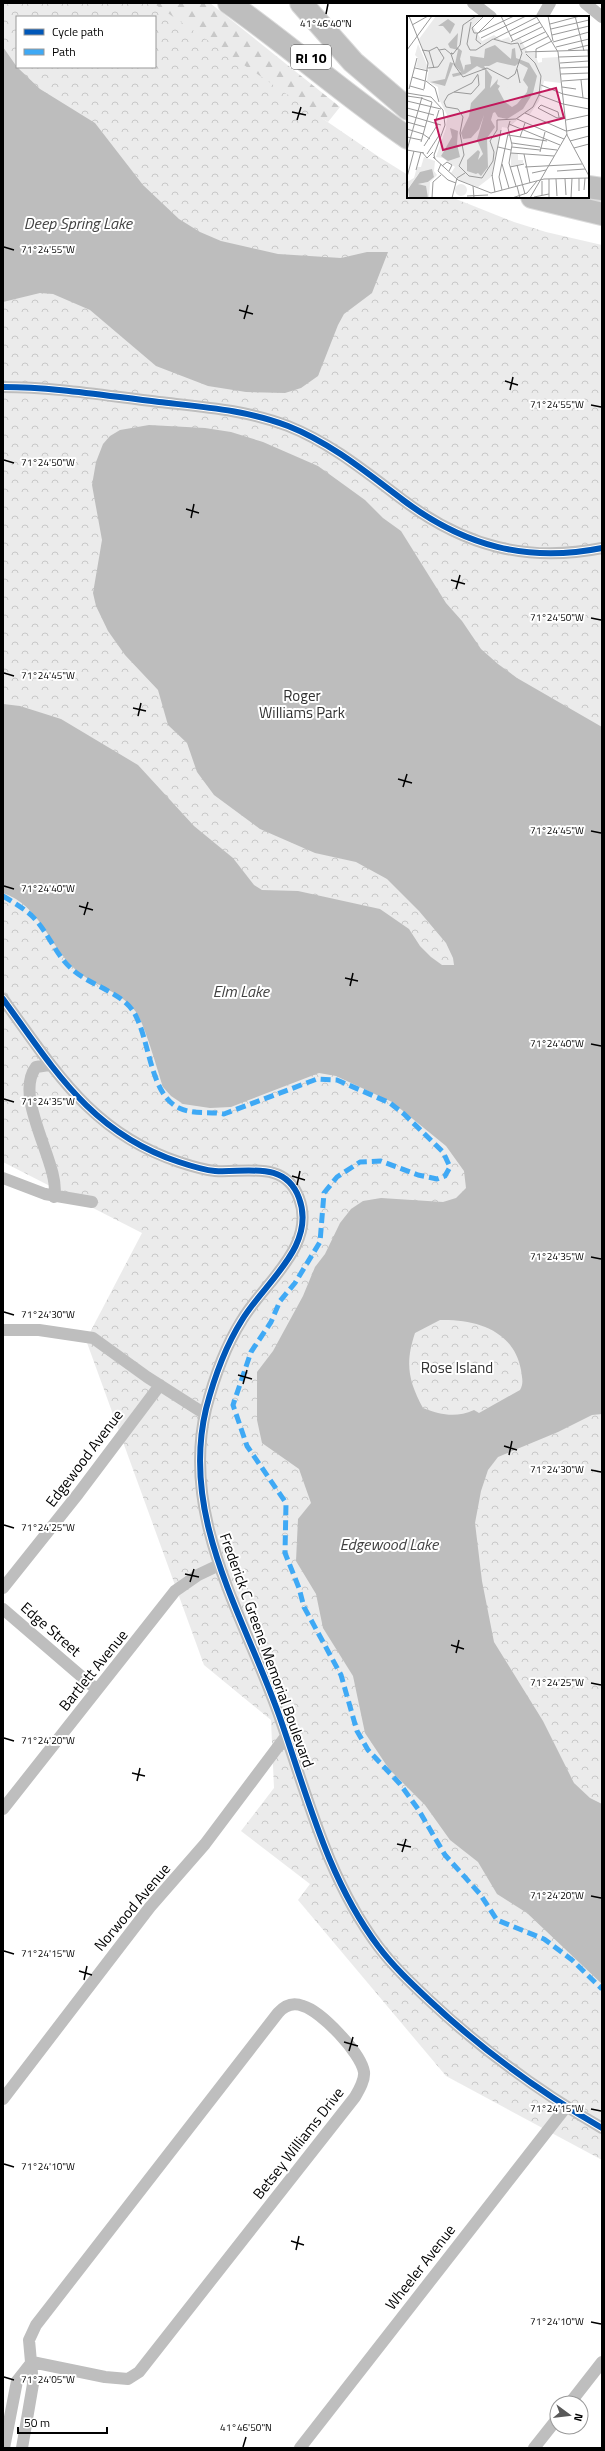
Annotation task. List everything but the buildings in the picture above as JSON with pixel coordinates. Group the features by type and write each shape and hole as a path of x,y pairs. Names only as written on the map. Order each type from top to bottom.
{"highway":[{"path":"228,3 282,41 322,75 371,112"},
{"name":"RI 10","path":"250,3 371,112 407,137"},
{"name":"RI 10","path":"301,3 353,62 407,108"},
{"path":"589,187 602,189"},
{"path":"536,198 602,214"}],"street":[{"path":"473,3 490,16"},
{"path":"543,16 550,3"},
{"path":"585,3 602,17"},
{"path":"3,387 68,390 220,409 262,418 313,438 371,476 405,502 447,527 479,542 509,550 534,554 562,554 602,548"},
{"name":"Frederick C Greene Memorial Boulevard","path":"3,999 49,1065 102,1120 143,1148 174,1161 204,1169 275,1172 289,1182 298,1194 303,1217 298,1240 286,1261 240,1322 219,1367 205,1414 200,1445 200,1471 206,1513 218,1565 286,1736 339,1883 378,1946 409,1981 461,2029 566,2107 602,2128"},
{"path":"49,1065 36,1067 31,1075 30,1089 40,1138 55,1185 54,1197"},
{"path":"3,1178 54,1197 92,1202"},
{"path":"3,1330 39,1330 93,1338 160,1385 205,1414"},
{"name":"Edgewood Avenue","path":"3,1588 78,1494 160,1385"},
{"name":"Bartlett Avenue","path":"3,1809 96,1689 135,1644 175,1591 198,1575 218,1565"},
{"name":"Edge Street","path":"3,1609 96,1689"},
{"name":"Norwood Avenue","path":"3,2099 150,1907 205,1844 286,1736"},
{"name":"Betsey Williams Drive","path":"22,2448 33,2384 29,2340 36,2325 278,2012 290,2004 303,2006 320,2016 354,2051 364,2072 361,2087 355,2097 140,2372 128,2379 105,2377 32,2362"},
{"name":"Wheeler Avenue","path":"300,2448 566,2107"},
{"path":"4,2448 17,2381 32,2362"},
{"path":"576,2395 602,2362"},
{"path":"534,2448 549,2429"}],"green space":[{"path":"3,3 210,3 340,107 328,122 156,18 156,16 16,16"},
{"name":"Roger Williams Park","path":"3,3 153,3 379,157 407,174 407,198 454,198 514,222 546,232 602,245 602,2160 446,2076 298,1900 310,1884 241,1831 274,1788 271,1720 204,1665 86,1340 142,1233 3,1162"}],"water":[{"name":"Deep Spring Lake","path":"3,47 16,66 16,68 18,68 40,89 95,123 143,185 179,219 200,232 221,241 278,254 341,258 367,252 388,252 372,293 344,314 338,325 318,376 301,388 285,393 246,392 208,386 156,366 90,310 53,294 40,293 3,302"},
{"path":"149,425 205,428 231,432 263,442 318,466 365,500 383,518 401,531 446,603 462,621 481,649 517,678 602,727 602,1414 592,1415 558,1432 498,1457 488,1470 481,1491 475,1523 482,1581 494,1642 543,1721 574,1783 590,1798 602,1804 602,1984 527,1913 497,1894 478,1862 450,1840 425,1805 389,1769 365,1733 353,1676 323,1628 316,1594 296,1561 298,1519 311,1503 299,1469 262,1443 257,1420 257,1372 273,1351 303,1296 315,1267 325,1254 340,1223 351,1209 363,1201 381,1198 443,1202 456,1198 466,1188 464,1171 446,1146 392,1102 336,1076 319,1073 231,1107 210,1108 183,1104 171,1096 163,1087 151,1048 136,1012 116,994 77,971 59,951 36,917 27,907 16,899 3,893 3,704 20,706 61,719 138,765 194,826 233,858 254,885 262,890 298,891 380,909 409,929 420,946 431,957 442,965 454,965 453,958 446,943 419,911 387,879 356,862 315,853 260,829 214,795 197,772 187,743 168,725 158,690 125,655 108,631 96,606 93,593 102,540 92,485 96,462 103,444 110,436 120,430","holes":["440,1320 453,1320 479,1325 502,1336 517,1356 522,1378 520,1390 479,1413 474,1410 461,1414 448,1415 423,1408 411,1380 409,1363 415,1333"]}],"marked path":[{"path":"3,896 23,908 39,923 61,958 73,970 121,999 133,1011 139,1022 151,1064 162,1091 169,1101 179,1108 196,1112 224,1114 317,1079 337,1080 390,1103 404,1114 443,1152 450,1167 445,1176 437,1179 418,1175 381,1161 360,1162 337,1177 324,1193 320,1242 295,1283 280,1301 271,1322 251,1352 233,1405 247,1446 286,1503 285,1553 299,1588 304,1607 341,1675 357,1731 368,1750 400,1784 418,1809 445,1855 480,1894 497,1920 544,1939 572,1960 602,1989"}],"cycle path":[{"path":"3,387 42,388 81,392 208,408 257,416 288,426 319,441 348,459 426,516 449,529 473,539 497,547 522,552 574,552 602,548"},
{"path":"3,999 58,1074 77,1096 98,1116 122,1134 148,1150 192,1166 215,1171 252,1170 274,1173 284,1178 293,1186 299,1198 303,1216 301,1232 295,1248 286,1263 252,1306 236,1330 221,1363 206,1409 200,1449 202,1489 208,1528 220,1566 279,1715 320,1835 345,1892 360,1920 378,1946 409,1981 469,2036 534,2085 602,2128"}],"water label":[{"name":"Elm Lake","path":"241,991"},
{"name":"Edgewood Lake","path":"389,1544"}],"park label":[{"name":"Rose Island","path":"457,1367"}]}
